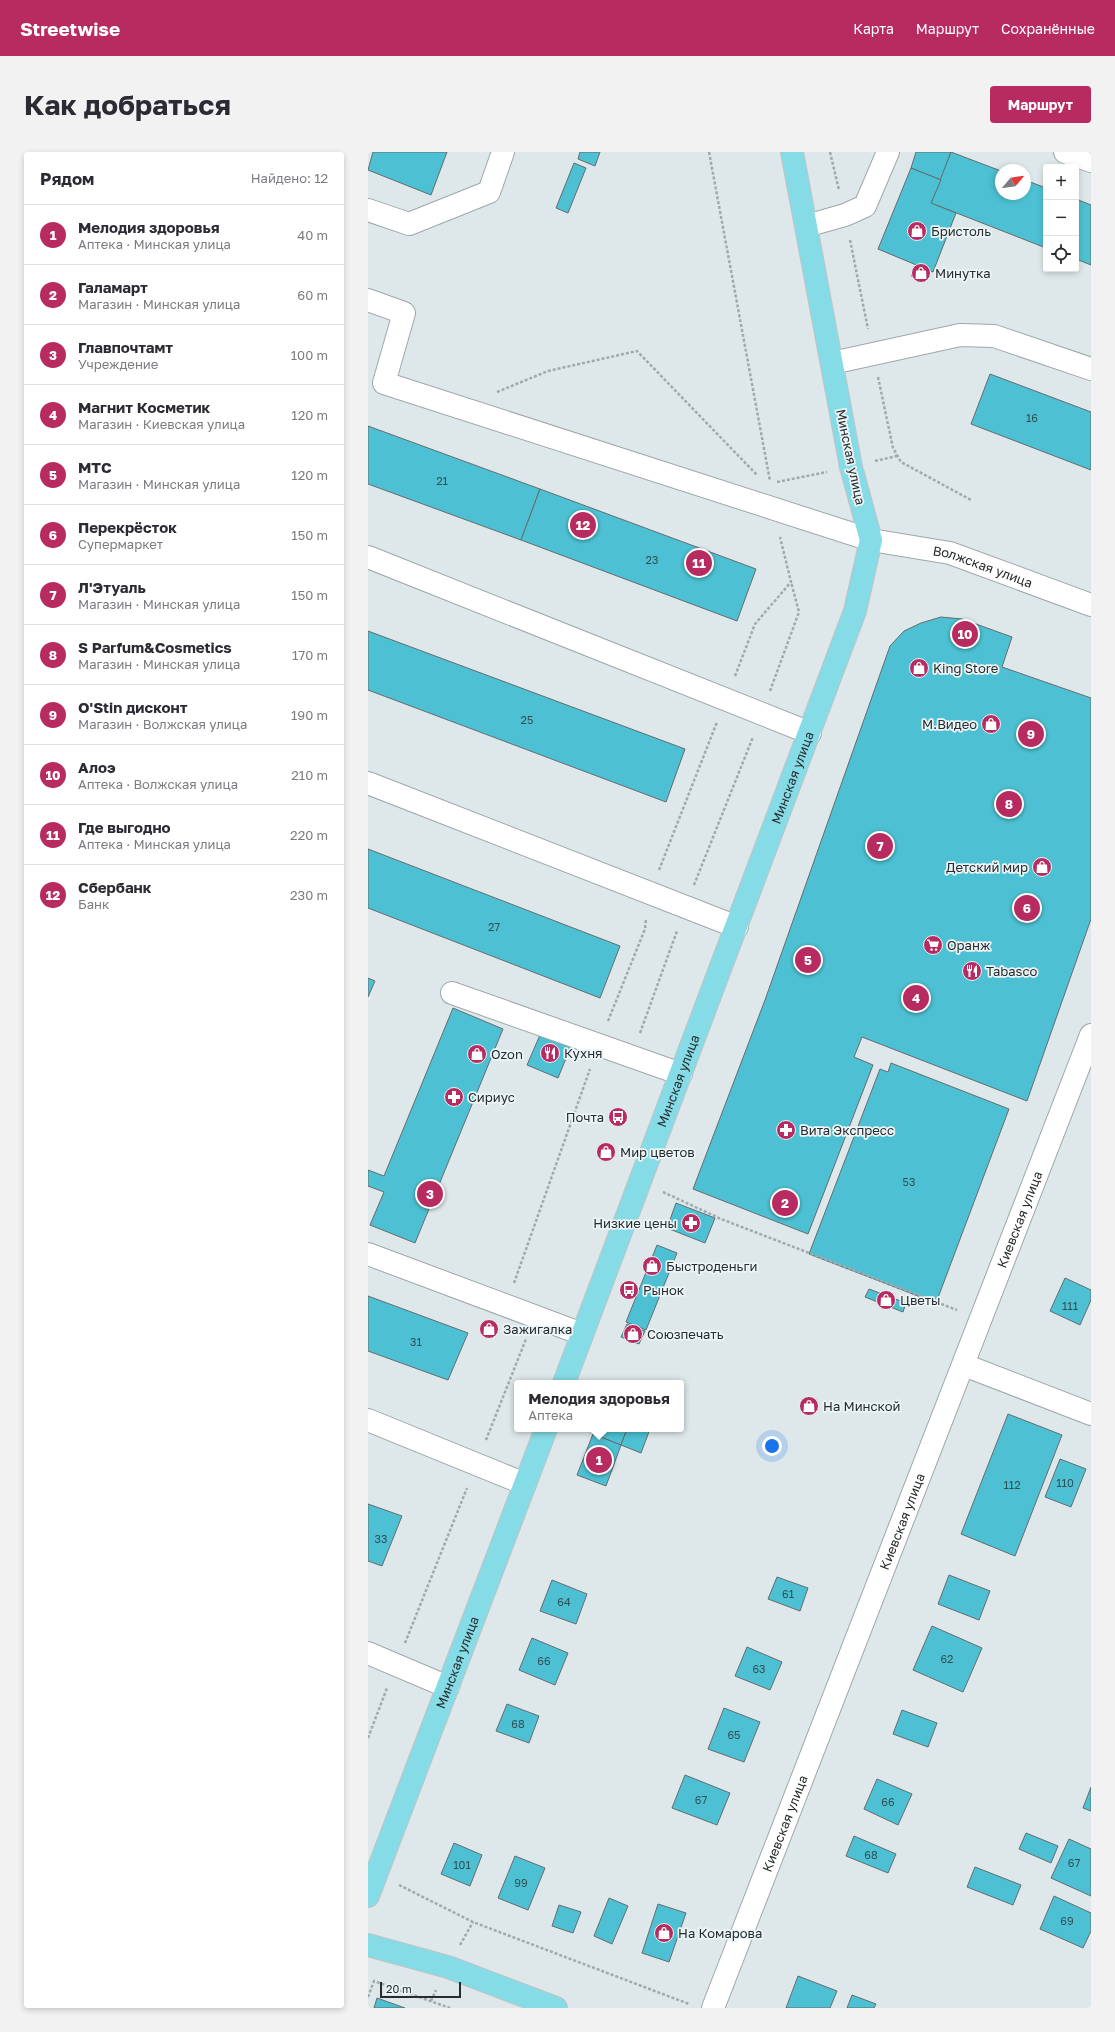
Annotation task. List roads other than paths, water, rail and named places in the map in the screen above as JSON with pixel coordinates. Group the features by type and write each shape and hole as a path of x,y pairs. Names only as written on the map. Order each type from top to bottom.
{"main road":[{"name":"Минская улица","path":"565,1380 855,611 871,540 852,467 792,152"},
{"name":"Минская улица","path":"368,1896 545,1432"},
{"path":"368,1945 448,1967 556,2008"}],"street":[{"path":"368,210 409,224 489,192 503,152"},
{"path":"806,226 845,215 865,206 888,152"},
{"path":"1065,152 1091,161"},
{"name":"Волжская улица","path":"368,300 404,313 384,383 871,540 950,553 1091,605"},
{"path":"832,363 960,335 967,335 994,336 1091,369"},
{"path":"368,557 810,733"},
{"path":"368,783 737,927"},
{"path":"452,993 681,1074"},
{"name":"Киевская улица","path":"713,2008 982,1319 1091,1035"},
{"path":"368,1254 582,1334"},
{"path":"964,1365 1091,1414"},
{"path":"368,1420 526,1484"},
{"path":"368,1653 448,1687"}],"place":[{"name":"Бристоль","path":"917,231"},
{"name":"Минутка","path":"921,273"},
{"name":"Сбербанк","path":"583,525"},
{"name":"Где выгодно","path":"699,563"},
{"name":"Алоэ","path":"965,634"},
{"name":"King Store","path":"919,668"},
{"name":"М.Видео","path":"991,724"},
{"name":"O'Stin дисконт","path":"1031,734"},
{"name":"S Parfum&Cosmetics","path":"1009,804"},
{"name":"Л'Этуаль","path":"880,846"},
{"name":"Детский мир","path":"1042,867"},
{"name":"Перекрёсток","path":"1027,908"},
{"name":"Оранж","path":"933,945"},
{"name":"МТС","path":"808,960"},
{"name":"Tabasco","path":"972,971"},
{"name":"Магнит Косметик","path":"916,998"},
{"name":"Кухня","path":"550,1053"},
{"name":"Ozon","path":"477,1054"},
{"name":"Сириус","path":"454,1097"},
{"name":"Почта","path":"618,1117"},
{"name":"Вита Экспресс","path":"786,1130"},
{"name":"Мир цветов","path":"606,1152"},
{"name":"Главпочтамт","path":"430,1194"},
{"name":"Галамарт","path":"785,1203"},
{"name":"Низкие цены","path":"691,1223"},
{"name":"Быстроденьги","path":"652,1266"},
{"name":"Рынок","path":"629,1290"},
{"name":"Цветы","path":"886,1300"},
{"name":"Зажигалка","path":"489,1329"},
{"name":"Союзпечать","path":"633,1334"},
{"name":"На Минской","path":"809,1406"},
{"name":"Мелодия здоровья","path":"599,1460"},
{"name":"На Комарова","path":"664,1933"}]}
